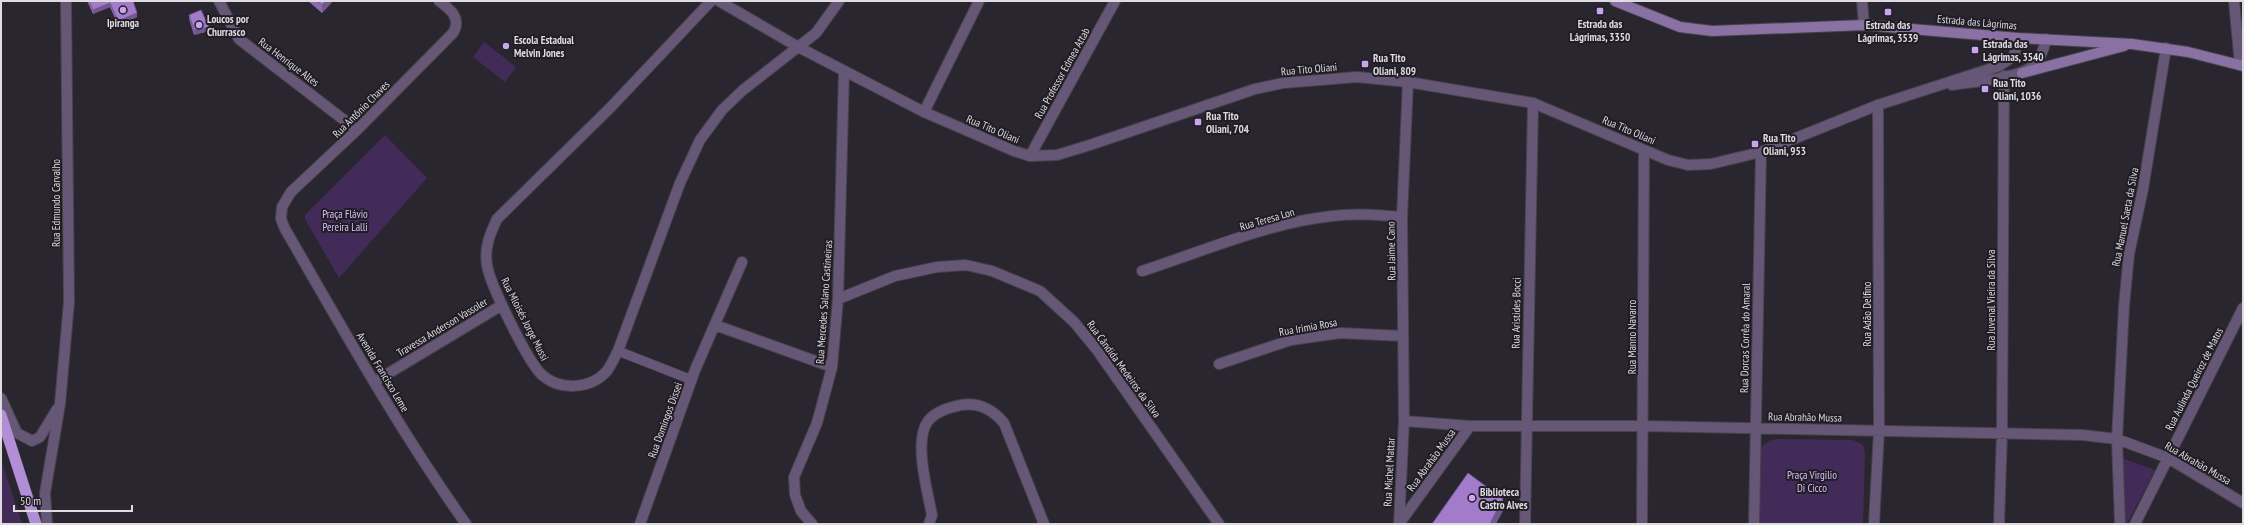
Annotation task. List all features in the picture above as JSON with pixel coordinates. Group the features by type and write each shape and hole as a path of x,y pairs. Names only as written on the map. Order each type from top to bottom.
{"highway":[{"path":"1,415 36,524"}],"main road":[{"name":"Estrada das Lágrimas","path":"1615,1 1680,27 1712,31 1864,25 2018,38 2132,44 2166,48 2242,65"},
{"path":"2022,73 2132,44"}],"street":[{"name":"Rua Edmundo Carvalho","path":"47,524 45,494 60,404 69,302 66,1"},
{"name":"Rua Henrique Altes","path":"220,1 239,39 357,130"},
{"name":"Rua Antônio Chaves","path":"285,229 281,219 282,207 290,192 357,130 451,36 456,29 456,20 448,8 439,1"},
{"name":"Rua Mloisés Jorge Mussi","path":"711,1 611,107 497,219 486,249 487,265 502,305 532,363 543,376 554,382 574,386 591,382 606,372 618,351 680,183 700,140 722,110 743,90 800,48 816,33 839,1"},
{"name":"Rua Tito Oliani","path":"719,1 800,48 924,112 1014,151 1030,156 1056,155 1090,145 1255,89 1283,83 1358,77 1408,82 1533,103 1644,150 1688,165 1711,164 1761,152 1878,105 2008,61 2017,50 2018,38"},
{"path":"924,112 979,1"},
{"name":"Rua Professor Edmea Attab","path":"1030,156 1115,1"},
{"path":"1862,1 1864,25"},
{"path":"2234,1 2242,65"},
{"name":"Rua Tito Oliani","path":"1923,90 2022,73 2038,60 2043,52 2046,39"},
{"name":"Rua Manuel Saeta da Silva","path":"2120,524 2117,439 2124,306 2129,254 2144,189 2166,48"},
{"name":"Rua Mercedes Salano Castineiras","path":"812,524 801,511 795,495 794,476 817,423 827,394 832,367 838,299 844,71"},
{"name":"Rua Juvenal Vieira da Silva","path":"1999,524 2002,432 2004,76"},
{"name":"Rua Jaime Cano","path":"1404,421 1402,217 1408,82"},
{"name":"Rua Aristides Bocci","path":"1525,524 1533,103"},
{"name":"Rua Adão Delfino","path":"1874,524 1879,431 1878,105"},
{"name":"Rua Manno Navarro","path":"1642,524 1644,426 1644,150"},
{"name":"Rua Dorcas Corrêa do Amaral","path":"1754,524 1754,428 1761,152"},
{"name":"Rua Teresa Lon","path":"1142,271 1263,231 1302,221 1332,216 1367,214 1402,217"},
{"name":"Avenida Francisco Leme","path":"285,229 374,382 440,488 466,524"},
{"name":"Rua Domingos Dissei","path":"640,524 692,380 742,262"},
{"name":"Rua Cândida Medeiros da Silva","path":"838,299 895,276 937,267 966,265 992,271 1040,291 1074,322 1097,350 1219,524"},
{"name":"Travessa Anderson Vassoler","path":"374,382 502,305"},
{"name":"Rua Aulinda Queiroz de Matos","path":"2135,524 2243,308"},
{"path":"715,324 832,367"},
{"name":"Rua Irimia Rosa","path":"1219,364 1291,340 1340,333 1404,336"},
{"name":"Rua Edmundo Carvalho","path":"1,398 17,433 32,441 40,437 60,404"},
{"path":"929,524 932,515 923,458 922,436 928,421 938,414 953,407 970,404 996,413 1004,423 1044,524"},
{"path":"1404,421 1470,426"},
{"name":"Rua Michel Mattar","path":"1399,524 1404,421"},
{"name":"Rua Abrahão Mussa","path":"1399,524 1470,426 1644,426 2083,434 2117,439 2168,458 2243,504"}],"lane":[{"path":"618,351 692,380"}],"green space":[{"path":"484,42 516,67 505,82 473,57"},
{"name":"Praça Flávio Pereira Lalli","path":"385,135 427,178 339,278 305,219 305,215"},
{"name":"Praça Virgilio Di Cicco","path":"1777,439 1853,440 1863,445 1865,453 1863,524 1760,524 1759,453 1766,443"},
{"path":"2122,458 2155,470 2127,524 2122,524"},
{"path":"1,459 22,524 1,524"}],"building":[{"name":"Ipiranga","path":"89,1 133,1 137,13 118,21 110,3 93,10"},
{"path":"317,1 326,1 322,5"},
{"name":"Loucos por Churrasco","path":"201,10 209,27 194,30 189,15"},
{"name":"Biblioteca Castro Alves","path":"1468,473 1503,499 1490,524 1432,524"}],"place":[{"name":"Ipiranga","path":"123,10"},
{"name":"Estrada das Lágrimas, 3350","path":"1600,11"},
{"name":"Estrada das Lágrimas, 3539","path":"1888,12"},
{"name":"Loucos por Churrasco","path":"199,25"},
{"name":"Escola Estadual Melvin Jones","path":"506,46"},
{"name":"Estrada das Lágrimas, 3540","path":"1975,50"},
{"name":"Rua Tito Oliani, 809","path":"1365,64"},
{"name":"Rua Tito Oliani, 1036","path":"1985,89"},
{"name":"Rua Tito Oliani, 704","path":"1198,122"},
{"name":"Rua Tito Oliani, 953","path":"1755,144"},
{"name":"Biblioteca Castro Alves","path":"1472,498"}]}
